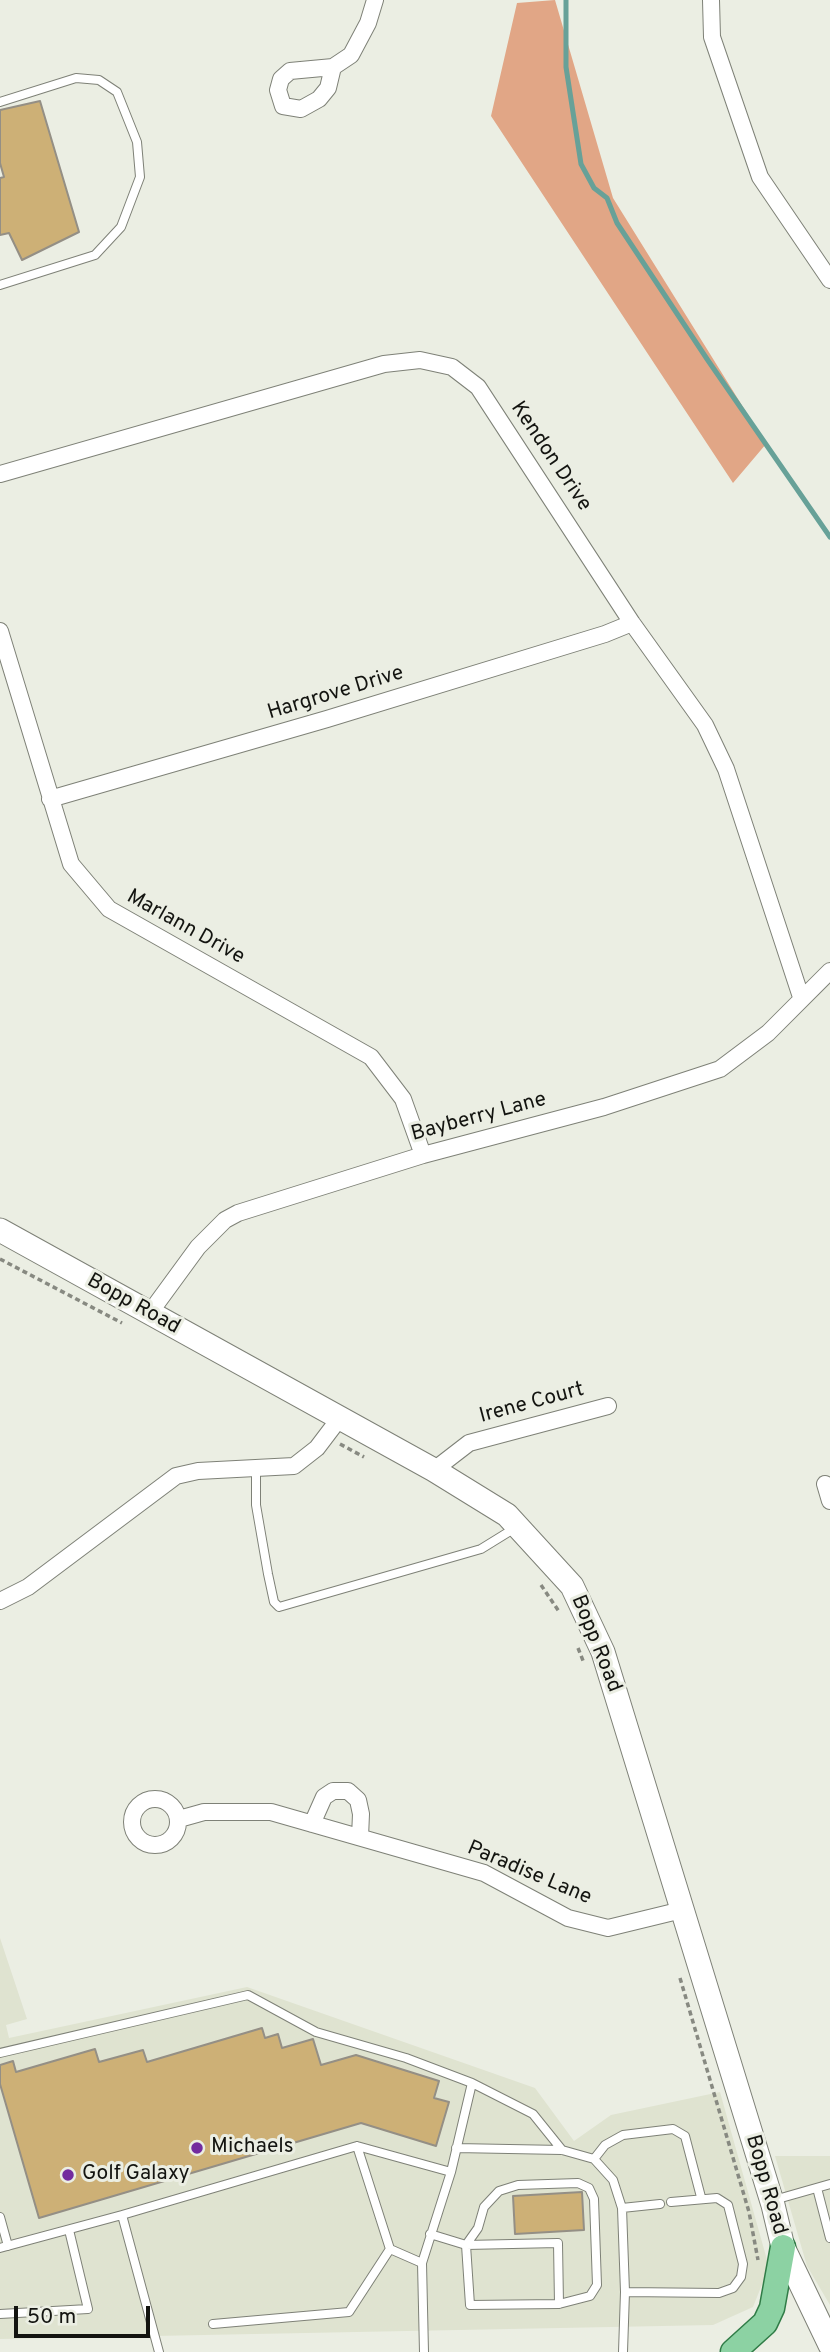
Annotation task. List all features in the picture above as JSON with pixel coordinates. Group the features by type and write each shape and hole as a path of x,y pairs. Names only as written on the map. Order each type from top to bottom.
{"main road":[{"path":"733,2352 765,2323 772,2308 783,2247"}],"street":[{"path":"333,67 351,55 368,23 375,0"},
{"path":"711,0 712,37 760,177 830,280"},
{"name":"Kendon Drive","path":"0,474 384,364 420,360 452,367 478,387 632,623 705,725 726,769 801,997"},
{"name":"Hargrove Drive","path":"50,799 327,719 605,634 632,623"},
{"name":"Marlann Drive","path":"0,631 71,864 109,909 371,1057 403,1099 423,1155"},
{"name":"Bayberry Lane","path":"149,1314 198,1247 232,1217 258,1205 423,1155 604,1107 720,1069 768,1033 801,997 830,971"},
{"name":"Bopp Road","path":"0,1230 149,1314 332,1427 434,1470 507,1515 572,1586 603,1652 783,2247 830,2345"},
{"name":"Irene Court","path":"434,1470 469,1443 608,1406"},
{"path":"0,1601 28,1587 176,1476 198,1471 294,1466 317,1448 332,1427"},
{"path":"825,1484 830,1500"},
{"path":"312,1824 324,1797 334,1791 348,1791 358,1800 361,1814 360,1837"},
{"name":"Paradise Lane","path":"178,1819 204,1812 271,1812 484,1873 568,1918 608,1928 682,1910"}],"lane":[{"path":"0,102 76,78 99,80 117,92 137,142 140,177 121,227 95,255 0,285"},
{"path":"256,1468 256,1505 274,1602 279,1607 481,1549 518,1527"},
{"path":"0,2053 248,1995 316,2032 406,2058 472,2083 533,2114 562,2150"},
{"path":"424,2352 422,2263 451,2172 472,2083"},
{"path":"594,2159 605,2145 623,2136 673,2129 685,2136 701,2197"},
{"path":"0,2217 4,2247 357,2146 451,2172"},
{"path":"357,2146 390,2249 422,2263"},
{"path":"456,2148 562,2150 594,2159 613,2180 622,2208 625,2292 623,2352"},
{"path":"578,2183 589,2188 594,2199 597,2285 590,2296 559,2304 470,2305 466,2245 478,2228 484,2207 499,2191 518,2185 578,2183"},
{"path":"771,2201 830,2184"},
{"path":"817,2188 830,2238"},
{"path":"625,2292 719,2293 733,2288 741,2277 743,2264 728,2205 717,2198 701,2197 671,2202"},
{"path":"622,2208 660,2204"},
{"path":"122,2215 159,2352"},
{"path":"0,2314 88,2309 69,2230"},
{"path":"430,2234 466,2245 558,2243 559,2304"},
{"path":"213,2324 349,2312 390,2249"}],"path":[{"path":"0,1259 123,1323"},
{"path":"332,1427 365,1457"},
{"path":"538,1581 565,1622"},
{"path":"576,1640 585,1665"},
{"path":"676,1965 749,2212 761,2271"}],"shaded area":[{"path":"555,0 613,198 766,444 733,483 491,116 517,3"},
{"path":"0,1938 27,2019 6,2025 9,2038 247,1987 535,2088 574,2141 611,2115 720,2092 769,2267 753,2307 713,2325 0,2339"},
{"path":"775,2156 830,2156 830,2305 807,2266"}],"building":[{"path":"40,101 79,232 22,260 9,233 0,235 0,178 4,177 0,163 0,110"},
{"path":"262,2028 265,2038 278,2034 282,2048 313,2039 321,2065 356,2055 439,2081 434,2098 449,2102 436,2146 361,2123 39,2218 0,2084 0,2065 13,2061 16,2072 95,2049 99,2062 143,2050 147,2062"},
{"path":"582,2192 584,2230 515,2234 513,2196"}],"waterway":[{"path":"566,0 566,67 581,164 594,188 607,198 617,223 707,359 830,537"}],"place":[{"name":"Michaels","path":"197,2148"},
{"name":"Golf Galaxy","path":"68,2175"}]}
